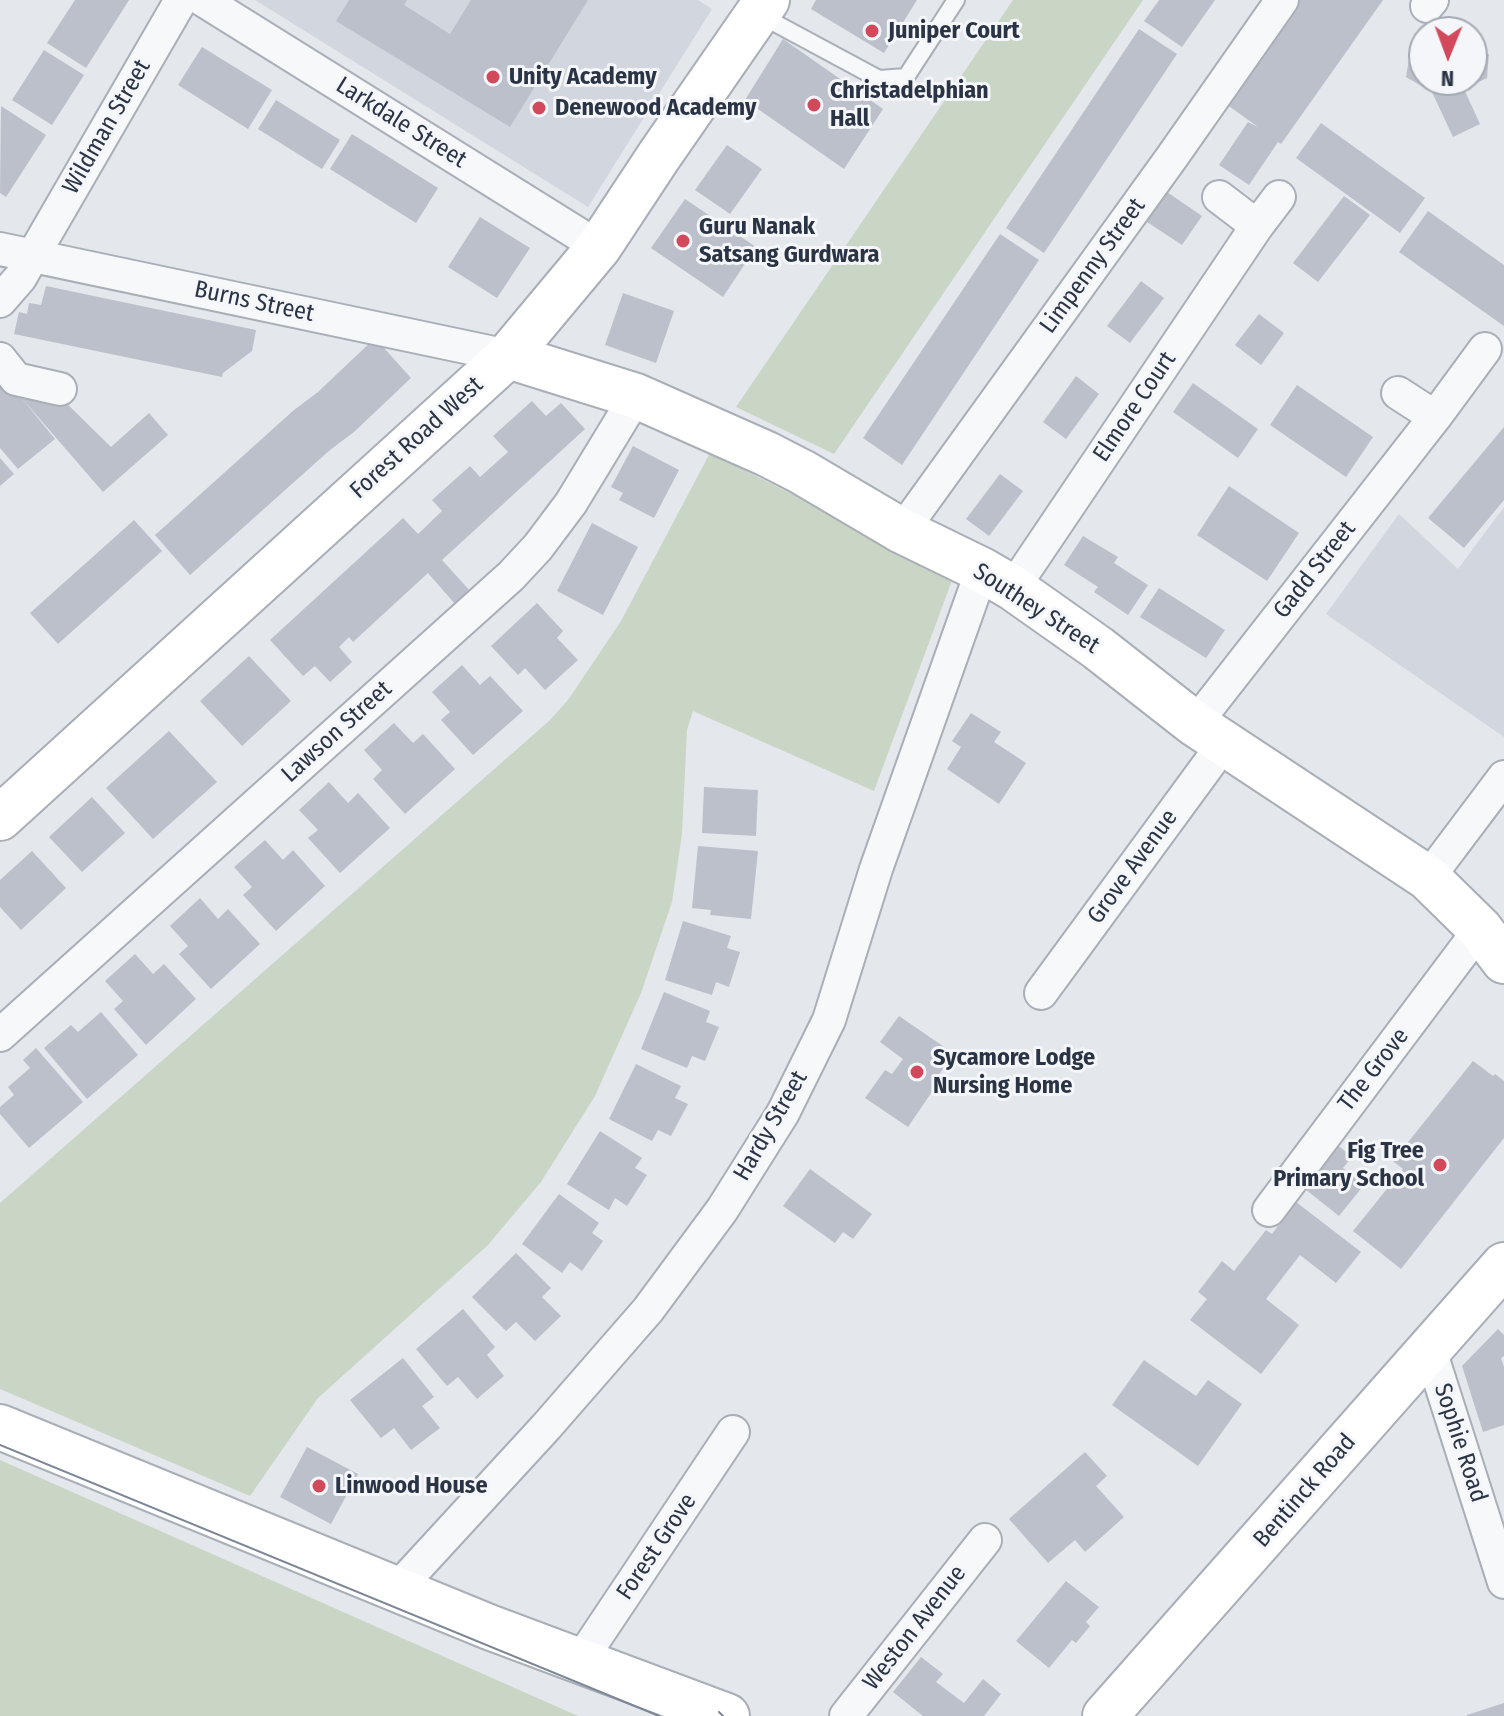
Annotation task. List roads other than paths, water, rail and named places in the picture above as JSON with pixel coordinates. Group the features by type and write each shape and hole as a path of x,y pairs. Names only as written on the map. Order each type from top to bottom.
{"street":[{"name":"Wildman Street","path":"0,301 20,278 181,0"},
{"name":"Larkdale Street","path":"203,0 599,247"},
{"name":"Limpenny Street","path":"902,531 1282,0"},
{"name":"Forest Road West","path":"0,818 508,356 599,247 759,6"},
{"path":"1219,197 1257,226"},
{"name":"Elmore Court","path":"998,579 1279,197"},
{"name":"Burns Street","path":"0,249 508,356"},
{"name":"Gadd Street","path":"1210,733 1485,349"},
{"name":"Southey Street","path":"508,356 636,396 767,454 902,531 998,579 1098,648 1210,733 1428,878 1492,945"},
{"path":"0,359 16,379 60,389"},
{"path":"1398,393 1435,417"},
{"name":"Lawson Street","path":"0,1035 511,576 538,547 571,503 636,396"},
{"name":"Hardy Street","path":"397,1589 546,1427 648,1310 722,1210 783,1113 829,1020 876,869 998,579"},
{"name":"Grove Avenue","path":"1041,993 1210,733"},
{"path":"1428,878 1504,777"},
{"name":"The Grove","path":"1269,1210 1492,945"},
{"name":"Bentinck Road","path":"1125,1707 1504,1265"},
{"name":"Sophie Road","path":"1430,1350 1504,1582"},
{"path":"0,1427 397,1589 723,1714"},
{"name":"Forest Grove","path":"580,1661 733,1432"},
{"name":"Weston Avenue","path":"846,1716 985,1540"}],"lane":[{"path":"759,6 879,79 906,77 956,0"}],"tram line":[{"path":"0,1445 659,1716"},
{"path":"719,1712 723,1716"}],"place":[{"name":"Juniper Court","path":"872,31"},
{"name":"Unity Academy","path":"493,77"},
{"name":"Christadelphian Hall","path":"814,105"},
{"name":"Denewood Academy","path":"539,108"},
{"name":"Guru Nanak Satsang Gurdwara","path":"683,241"},
{"name":"Sycamore Lodge Nursing Home","path":"917,1072"},
{"name":"Fig Tree Primary School","path":"1440,1165"},
{"name":"Linwood House","path":"319,1486"}]}
